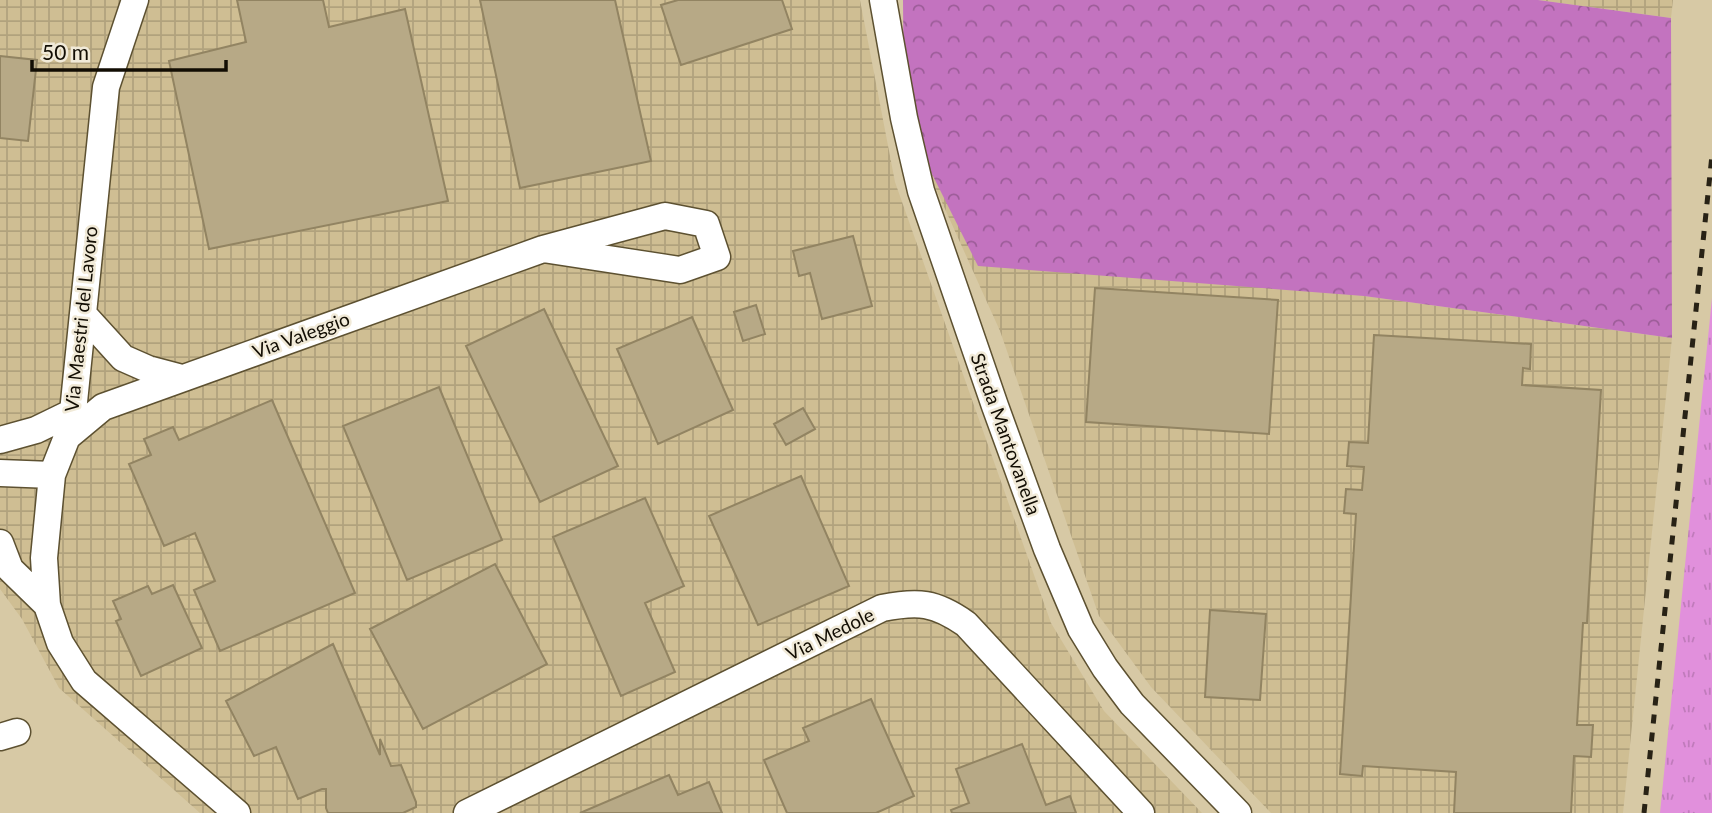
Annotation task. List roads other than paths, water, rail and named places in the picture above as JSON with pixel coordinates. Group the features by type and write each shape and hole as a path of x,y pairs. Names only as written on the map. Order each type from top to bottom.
{"street":[{"name":"Via Maestri del Lavoro","path":"135,0 106,87 101,121 83,314 44,558 47,605 60,643 84,681 237,813"},
{"path":"870,0 890,36"},
{"name":"Strada Mantovanella","path":"883,0 904,118 921,191 1047,550 1081,629 1104,668 1132,705 1238,813"},
{"name":"Via Valeggio","path":"0,441 36,430 62,446 103,407 543,249 665,216 706,223 717,257 680,270 543,249"},
{"path":"83,314 123,358 148,369 181,378"},
{"path":"0,441 30,446 62,446"},
{"path":"0,473 62,446"},
{"path":"0,542 10,569 47,605"},
{"name":"Via Medole","path":"467,813 882,608 905,604 930,605 949,612 966,624 1141,813"}],"railway":[{"path":"1644,813 1712,155"}]}
